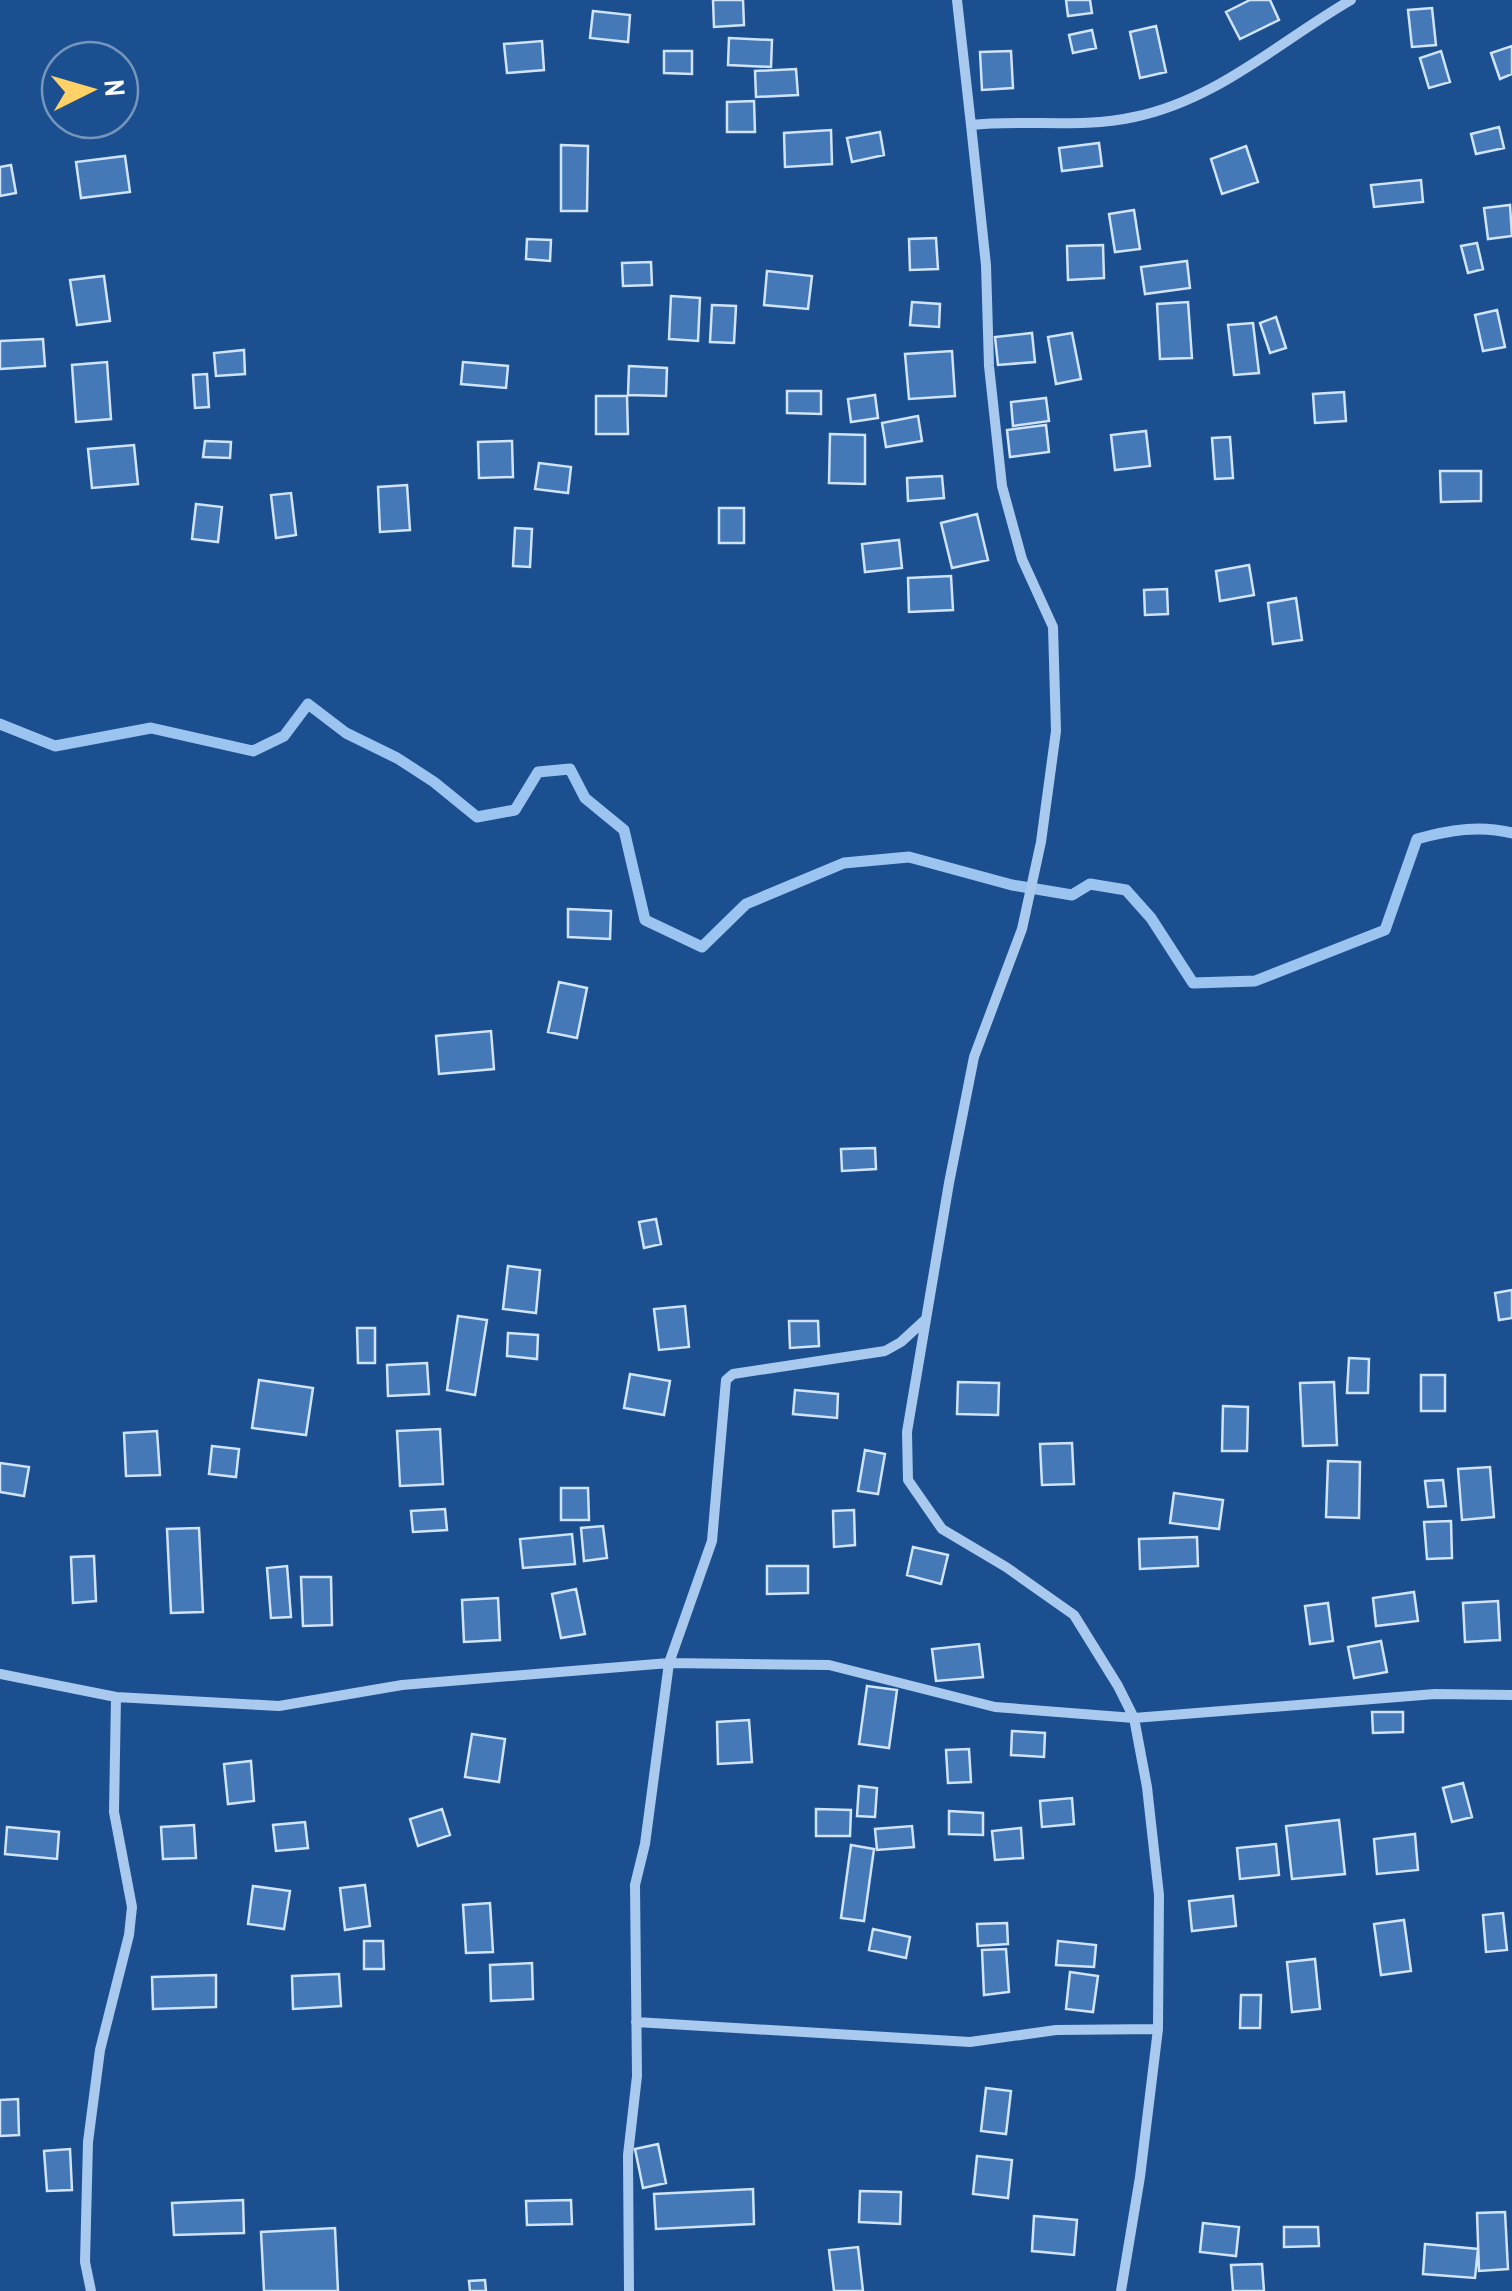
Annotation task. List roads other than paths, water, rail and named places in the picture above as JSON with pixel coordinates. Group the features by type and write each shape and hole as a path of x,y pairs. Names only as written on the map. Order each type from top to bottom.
{"street":[{"path":"957,0 986,266 989,366 1002,486 1022,559 1052,627 1056,731 1041,842 1022,929 974,1057 907,1432 908,1480 942,1528 1074,1615 1134,1718 1159,1895 1158,2029 1121,2291"},
{"path":"971,125 1010,121 1070,124 1134,117 1213,90 1351,0"},
{"path":"629,2291 628,2155 637,2076 635,1885 645,1844 669,1663 712,1541 726,1380 734,1374 884,1352 926,1318"},
{"path":"0,1674 116,1697 279,1706 402,1686 669,1663 828,1665 995,1707 1134,1718 1435,1694 1512,1696"},
{"path":"91,2291 85,2262 88,2142 100,2050 129,1935 132,1907 114,1812 116,1697"},
{"path":"636,2022 970,2042 1056,2030 1158,2029"}],"waterway":[{"path":"0,724 55,746 151,728 253,751 284,736 308,704 346,733 434,782 477,817 515,810 538,772 570,769 585,798 624,830 645,920 702,947 746,904 844,863 909,857 1012,885 1072,895 1090,884 1126,890 1151,918 1193,983 1255,981 1385,930 1417,839 1465,830 1512,833"}]}
